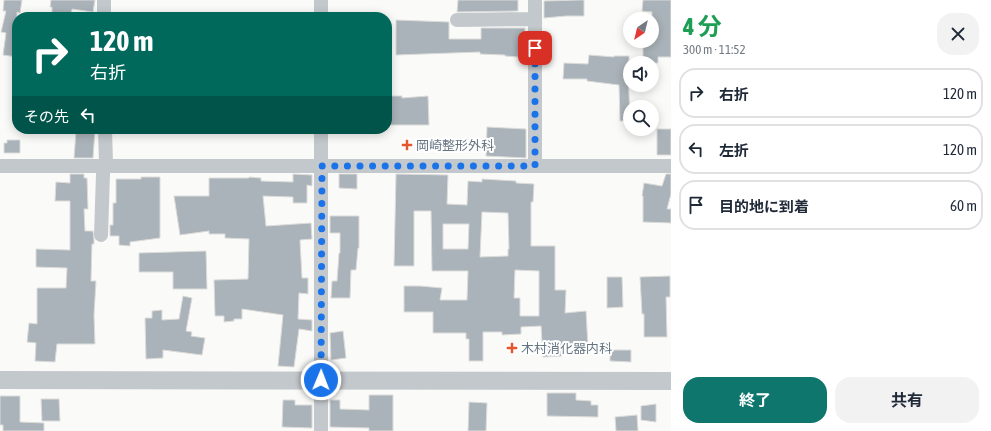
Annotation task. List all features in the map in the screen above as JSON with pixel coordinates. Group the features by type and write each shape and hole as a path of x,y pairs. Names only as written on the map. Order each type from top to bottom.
{"street":[{"path":"104,0 104,12"},
{"path":"321,0 321,12"},
{"path":"535,0 535,166"},
{"path":"457,20 535,19"},
{"path":"101,235 104,166 106,163 105,134"},
{"path":"321,134 321,431"},
{"path":"0,166 671,166"},
{"path":"0,380 671,381"}],"building":[{"path":"4,0 22,0 20,12 12,12 12,56 3,55 6,33 1,32 6,11 3,11"},
{"path":"51,0 95,0 93,12 72,9 72,12 52,12 52,7 50,7"},
{"path":"458,0 518,0 518,11 457,12"},
{"path":"584,0 584,16 544,18 544,1"},
{"path":"643,0 671,0 671,57 643,56 643,48 659,48 659,12 642,11"},
{"path":"396,20 449,22 449,39 481,39 481,28 525,28 524,46 519,46 518,57 480,54 480,52 396,55"},
{"path":"589,55 614,57 623,56 623,92 629,92 629,100 623,100 623,121 620,121 619,85 587,81 587,79 563,79 564,63 588,64"},
{"path":"392,96 402,96 402,98 428,96 429,125 392,125"},
{"path":"487,127 526,129 526,158 486,156"},
{"path":"659,129 671,129 671,155 657,155 657,136 659,136"},
{"path":"76,134 95,134 93,158 74,158"},
{"path":"7,140 20,140 20,153 4,153 4,143 7,143"},
{"path":"70,174 84,174 84,178 87,178 88,209 84,209 85,231 93,231 94,240 94,244 92,244 91,281 96,281 94,315 95,344 57,344 55,362 35,361 36,343 27,342 29,323 37,324 37,288 66,288 67,268 36,267 36,249 70,250 70,201 55,201 56,182 70,183"},
{"path":"293,174 312,175 312,186 307,185 307,203 293,203 293,197 263,196 266,226 311,223 312,239 300,240 302,278 308,278 308,294 299,293 298,319 312,320 312,331 299,329 294,367 278,366 283,315 242,309 242,319 234,319 234,321 224,322 224,316 215,316 214,280 248,279 249,239 225,238 225,234 209,234 209,231 180,235 174,196 209,196 209,178 249,177 261,178 261,181 293,182"},
{"path":"339,174 357,174 357,189 339,188"},
{"path":"396,174 448,175 447,204 467,205 468,181 482,182 482,179 516,181 516,183 534,184 533,202 531,202 531,246 555,246 555,290 566,290 565,313 586,311 588,347 562,346 562,356 543,357 541,326 521,327 521,334 502,335 502,332 483,332 483,361 469,361 469,339 466,339 466,333 433,333 433,312 404,312 404,286 442,288 440,300 467,300 468,271 432,271 431,211 414,211 414,266 394,266","holes":["482,212 508,213 508,256 480,257","443,224 469,224 468,249 443,249","515,270 539,271 539,316 520,316 520,298 514,298"]},
{"path":"666,174 671,174 671,194 667,209 671,209 671,223 643,222 642,196 644,183 662,186"},
{"path":"141,177 160,177 160,238 130,242 130,246 119,245 119,236 110,236 110,225 113,225 113,203 116,203 116,179 141,179"},
{"path":"330,216 359,216 359,248 356,270 351,270 350,298 331,298 332,281 337,281 340,253 340,233 330,233"},
{"path":"206,251 207,289 173,289 173,272 139,272 139,253"},
{"path":"670,276 670,297 666,297 667,337 644,337 644,314 642,314 640,277"},
{"path":"607,277 622,277 623,307 607,308"},
{"path":"183,296 192,298 186,331 192,332 191,336 205,338 202,355 163,350 163,358 146,359 145,318 152,318 152,311 162,310 162,320 179,319"},
{"path":"343,331 346,358 331,360 330,333"},
{"path":"610,350 631,350 631,362 610,361"},
{"path":"547,393 576,393 576,400 591,401 591,405 598,405 598,417 547,416"},
{"path":"369,395 393,395 393,431 369,431 369,428 330,427 330,400 340,400 340,409 369,410"},
{"path":"0,396 20,396 20,422 44,423 44,431 3,431 3,425 0,425"},
{"path":"41,399 59,399 60,421 42,421"},
{"path":"283,400 295,400 295,405 312,405 312,428 282,427"},
{"path":"469,402 487,403 486,431 468,431"},
{"path":"656,404 656,422 641,420 641,406"},
{"path":"637,415 638,431 616,431 615,417"}],"place":[{"name":"岡崎整形外科","path":"407,145"},
{"name":"木村消化器内科","path":"512,348"}],"route":[{"path":"321,380 322,166 535,166 535,48"}]}
